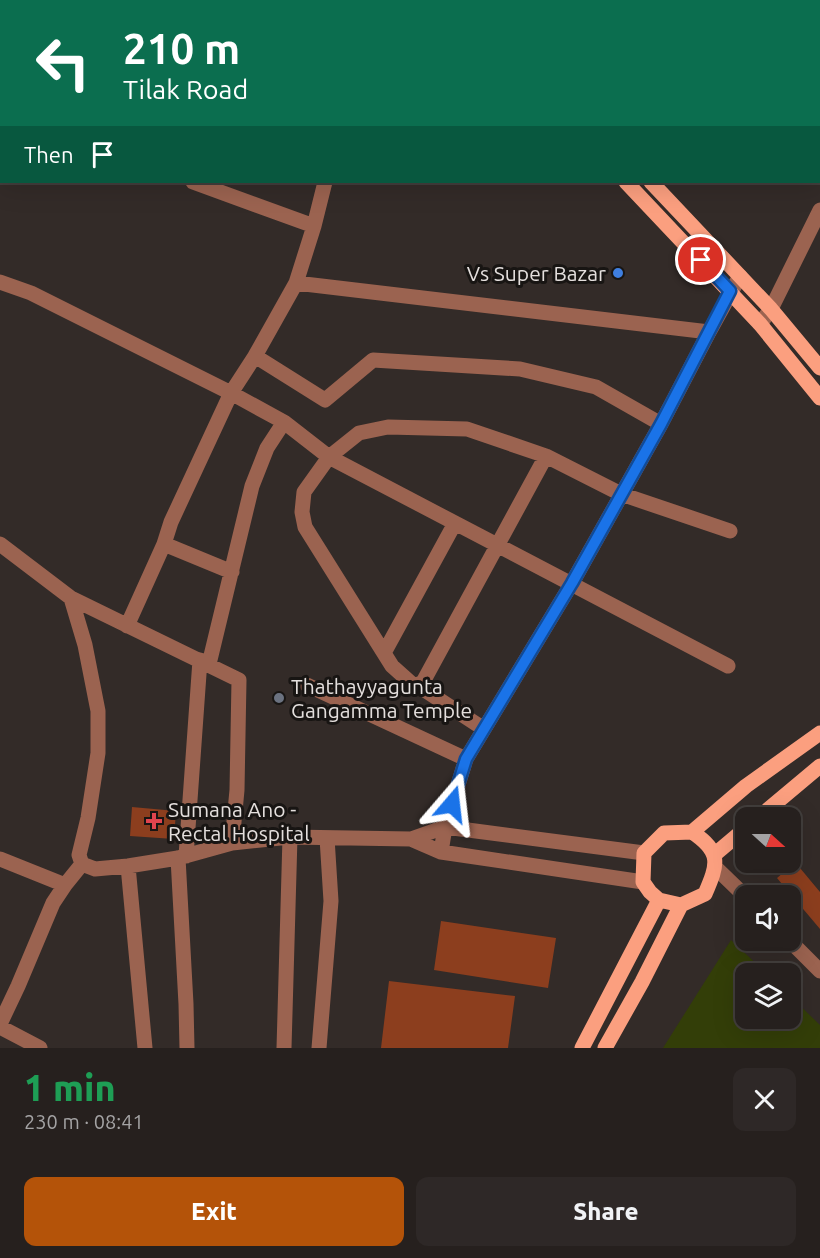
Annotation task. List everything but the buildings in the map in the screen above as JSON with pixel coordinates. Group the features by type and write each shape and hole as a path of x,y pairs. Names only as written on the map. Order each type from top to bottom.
{"main road":[{"path":"627,183 760,324 820,398"},
{"path":"652,183 771,309 820,368"},
{"path":"692,832 746,786 820,733"},
{"path":"771,807 820,766"},
{"path":"715,861 706,841 692,832 664,833 644,853 643,882 659,900 681,905 705,894 715,861 735,840"},
{"path":"582,1048 659,900"},
{"path":"605,1048 681,905"}],"street":[{"path":"196,183 314,226"},
{"path":"127,626 164,544 171,522 231,393 255,356 296,283 325,183"},
{"path":"760,324 771,309 820,210"},
{"path":"441,852 445,827 466,759 572,583 740,276"},
{"path":"0,282 31,293 231,393 284,422 329,457 728,666"},
{"path":"296,283 709,332"},
{"path":"255,356 325,400 373,360 520,369 596,387 661,424"},
{"path":"187,1048 182,857 204,662 232,572 252,486 267,448 284,422"},
{"path":"484,729 411,683 392,666 305,527 302,512 304,492 329,457 359,433 388,427 466,429 546,456 621,494 729,531"},
{"path":"417,685 423,682 546,456"},
{"path":"384,653 455,523"},
{"path":"0,544 70,598 239,680 237,790 232,843"},
{"path":"164,544 232,572"},
{"path":"70,598 85,645 98,711 98,753 80,855 82,864"},
{"path":"307,684 466,759"},
{"path":"82,864 95,869 128,866 182,857 232,843 290,837 411,839 445,827 644,853"},
{"path":"284,1048 290,837"},
{"path":"319,1048 331,901 327,838"},
{"path":"411,839 441,852 643,882"},
{"path":"0,859 64,885"},
{"path":"715,861 736,885"},
{"path":"40,1048 0,1026 5,1001 53,903 64,885 82,864"},
{"path":"128,866 146,1048"},
{"path":"800,951 820,971"}],"green space":[{"path":"731,940 735,944 735,951 743,951 755,963 735,963 735,1029 801,1029 801,1007 820,1025 820,1048 663,1048"}],"place":[{"name":"Vs Super Bazar","path":"618,273"},
{"name":"Thathayyagunta Gangamma Temple","path":"279,698"},
{"name":"Sumana Ano - Rectal Hospital","path":"154,821"}],"route":[{"path":"452,804 466,759 572,583 661,424 730,291 701,260"}]}
